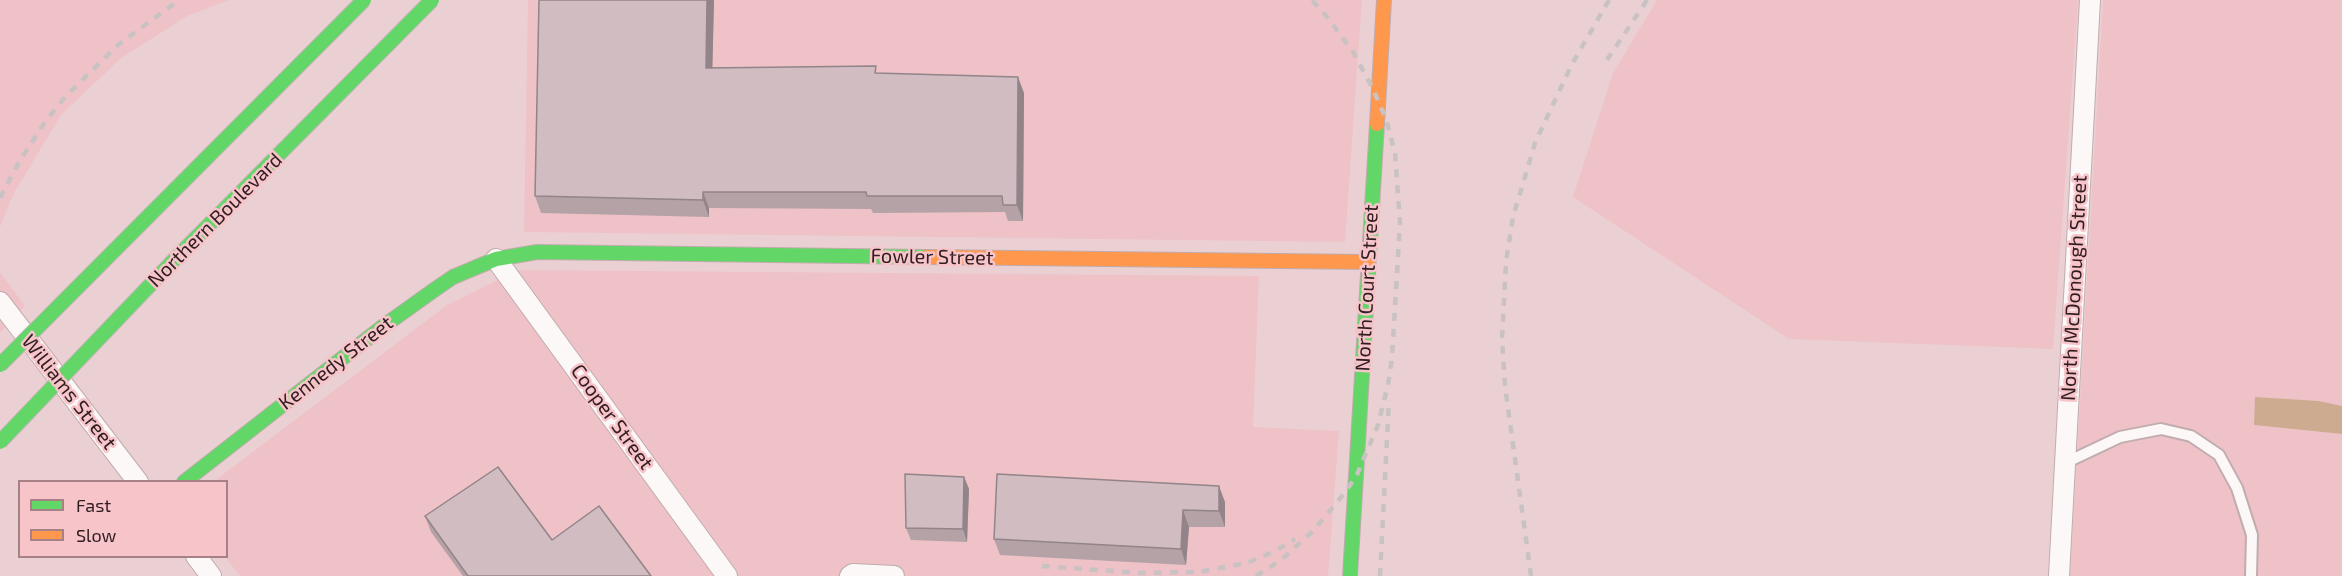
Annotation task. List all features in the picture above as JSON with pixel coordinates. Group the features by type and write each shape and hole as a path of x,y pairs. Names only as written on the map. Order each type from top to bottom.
{"main road":[{"path":"0,365 364,0"},
{"name":"Northern Boulevard","path":"0,442 175,260 432,0"},
{"name":"North Court Street","path":"1350,576 1384,0"},
{"name":"Fowler Street","path":"496,259 537,252 1368,262"},
{"name":"Kennedy Street","path":"187,480 434,290 453,277 496,259"}],"street":[{"name":"North McDonough Street","path":"2059,576 2090,0"},
{"name":"Cooper Street","path":"496,259 727,576"},
{"name":"Williams Street","path":"0,302 136,480"},
{"path":"198,558 211,576"},
{"path":"850,576 853,574 894,576"}],"lane":[{"path":"2065,463 2120,437 2161,429 2191,436 2219,455 2237,488 2252,535 2251,576"}],"shaded area":[{"path":"0,0 229,0 187,16 120,59 61,115 13,195 0,227"},
{"path":"528,0 1362,0 1345,242 524,232"},
{"path":"1657,0 2078,0 2053,349 1789,339 1573,197 1613,73"},
{"path":"2103,0 2342,0 2342,406 2319,401 2255,397 2254,425 2342,434 2342,576 2070,576"},
{"path":"517,270 1259,276 1253,427 1339,431 1328,576 240,576 226,558 228,558 228,480 216,480 447,305"},
{"path":"0,272 25,306 0,333"},
{"path":"2255,397 2319,401 2342,406 2342,434 2254,425"}],"building":[{"path":"539,0 707,0 706,68 876,66 875,73 1018,77 1017,205 1003,205 1002,196 867,196 866,192 703,192 703,200 535,196"},
{"path":"498,467 552,540 599,506 651,576 468,576 425,516"},
{"path":"905,474 964,477 963,529 906,528"},
{"path":"997,474 1219,486 1219,511 1183,510 1181,549 994,539"}],"railway":[{"path":"0,198 19,162 45,122 65,97 119,44 179,0"},
{"path":"1256,576 1281,560 1312,532 1356,477 1378,425 1392,358 1400,223 1395,153 1386,119 1372,87 1353,52 1312,0"},
{"path":"1531,576 1505,386 1502,339 1506,262 1513,217 1535,143 1572,64 1609,0"},
{"path":"1607,60 1647,0"},
{"path":"1380,576 1389,400"},
{"path":"1042,566 1141,573 1199,572 1247,563 1295,539"}],"traffic: fast":[{"path":"0,365 364,0"},
{"path":"0,442 175,259 432,0"},
{"path":"1350,576 1377,124"},
{"path":"187,480 381,328 434,290 453,277 496,259 537,252 927,257"}],"traffic: slow":[{"path":"1377,124 1384,0"},
{"path":"927,257 1368,262"}]}
